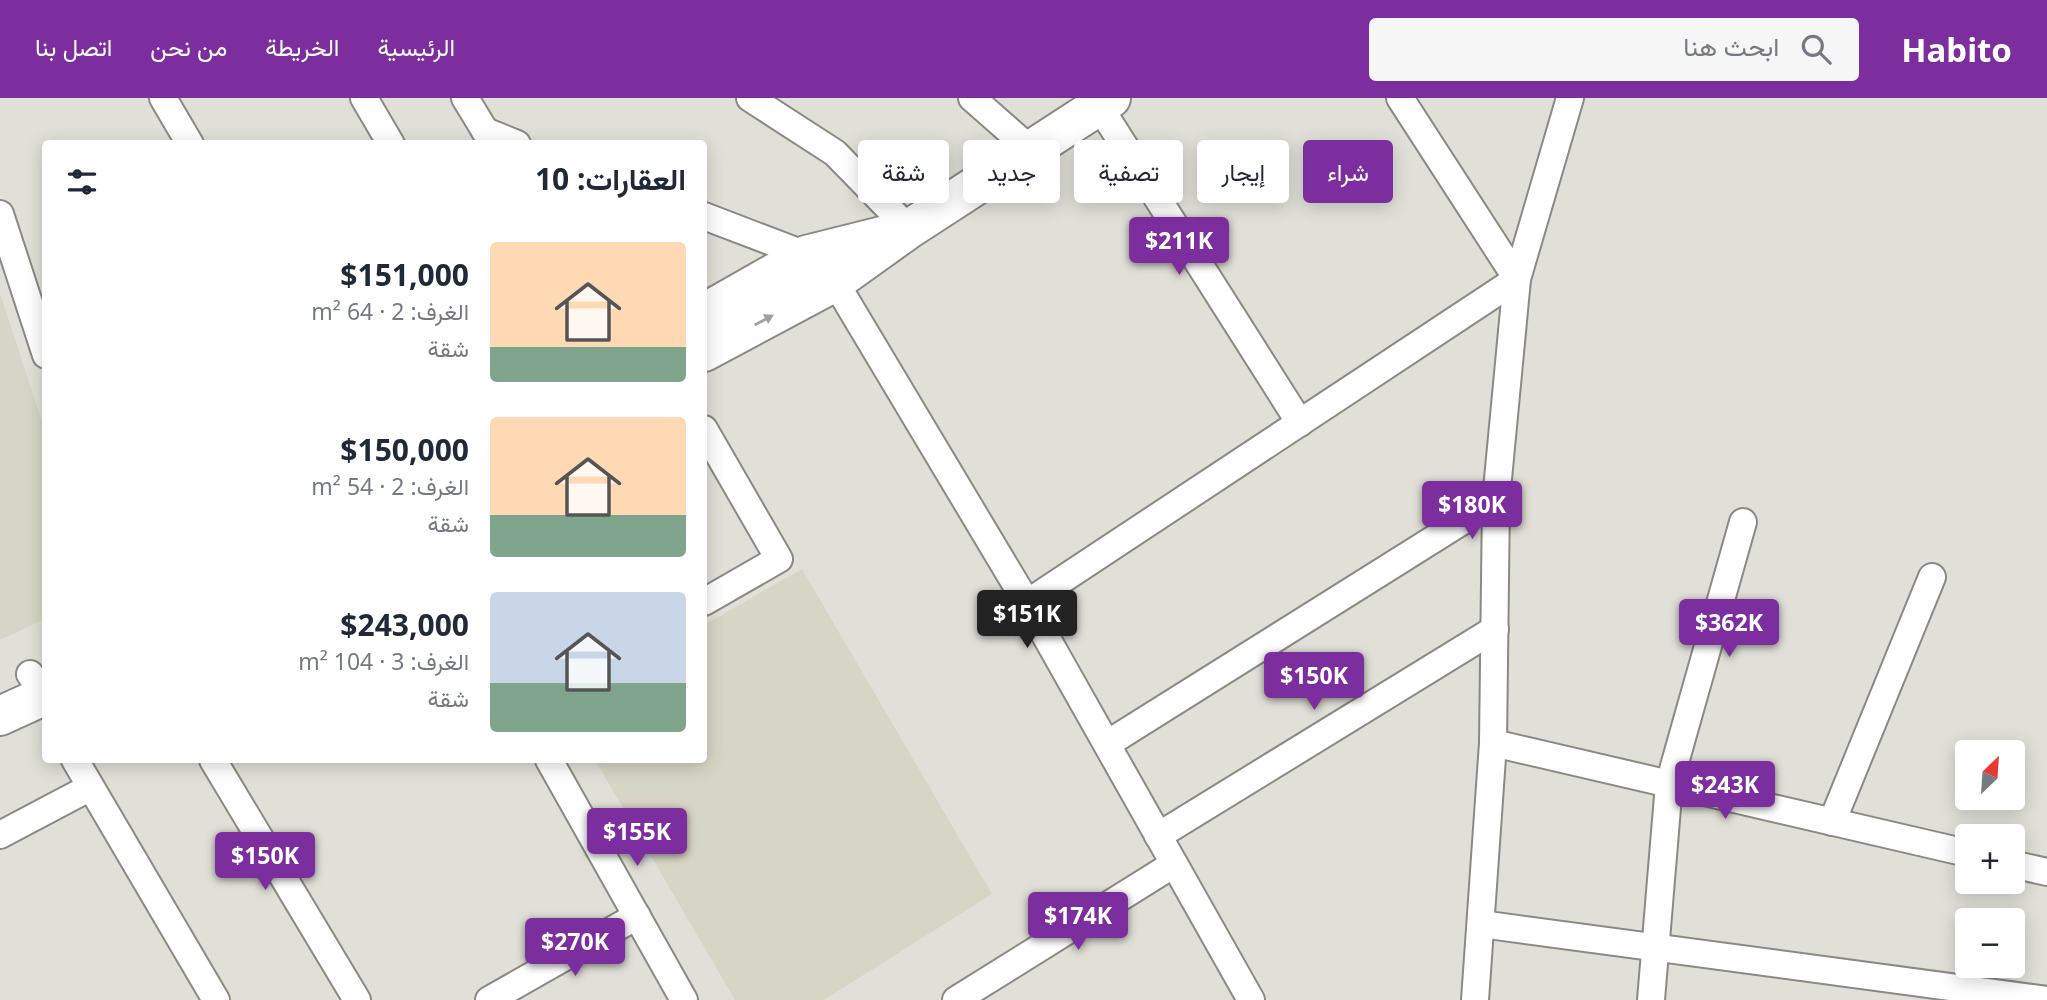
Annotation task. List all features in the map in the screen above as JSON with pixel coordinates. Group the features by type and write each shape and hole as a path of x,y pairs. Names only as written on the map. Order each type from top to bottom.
{"street":[{"path":"163,98 188,140"},
{"path":"364,98 389,140"},
{"path":"465,98 489,137"},
{"path":"750,98 835,153 909,229"},
{"path":"972,98 1020,140"},
{"path":"1400,98 1517,279"},
{"path":"1475,1000 1493,743 1496,500 1517,279 1570,98"},
{"path":"1046,140 1105,102 1300,423"},
{"path":"707,350 835,282 963,194"},
{"path":"0,214 42,343"},
{"path":"707,217 806,255"},
{"path":"707,311 806,255 909,229"},
{"path":"1027,603 1517,279"},
{"path":"835,282 1027,603 1251,1000"},
{"path":"707,434 779,559 707,600"},
{"path":"1107,744 1496,500"},
{"path":"1651,1000 1670,784 1743,522"},
{"path":"1832,822 1932,577"},
{"path":"1158,836 1494,629"},
{"path":"0,716 35,686"},
{"path":"1493,743 1955,850"},
{"path":"76,763 216,1000"},
{"path":"215,763 358,1000"},
{"path":"551,763 684,1000"},
{"path":"0,835 89,788"},
{"path":"956,1000 1174,864"},
{"path":"2025,867 2047,872"},
{"path":"489,1000 637,916"},
{"path":"1480,924 2047,1000"}],"shaded area":[{"path":"0,293 42,422 42,620 0,640"},
{"path":"802,569 992,894 824,1000 735,1000 597,763 707,763 707,623"}]}
